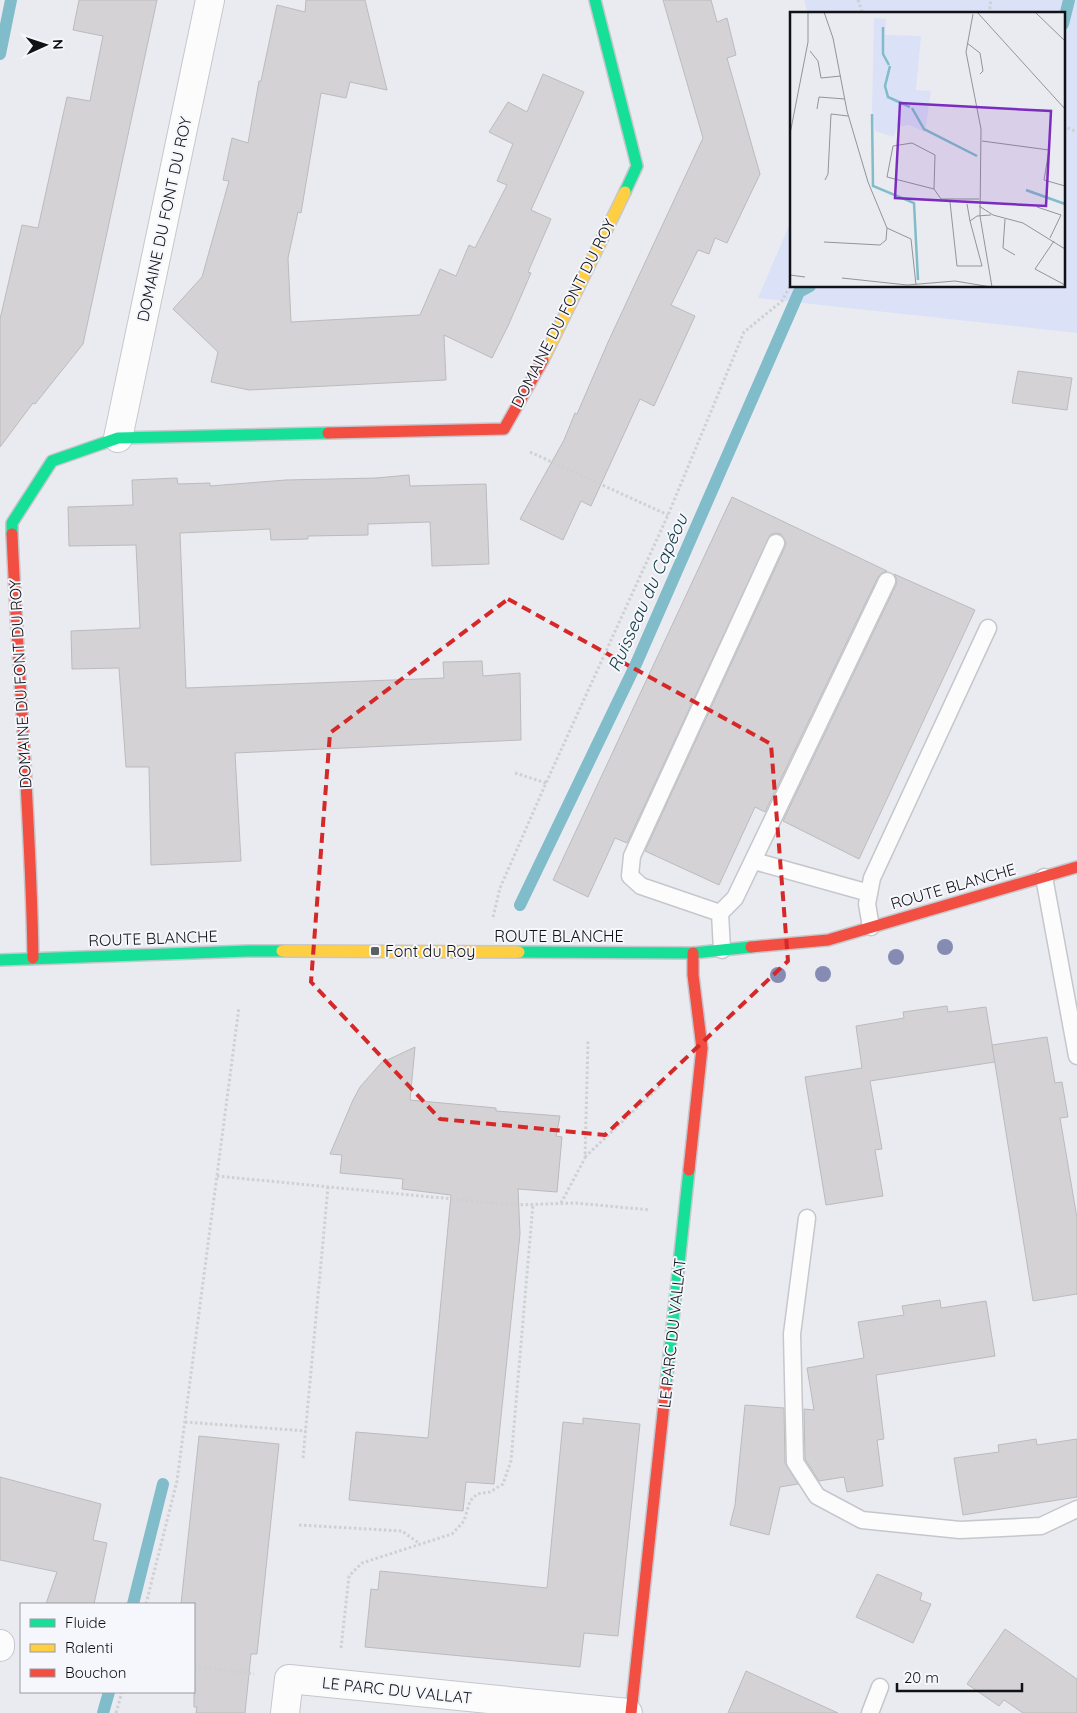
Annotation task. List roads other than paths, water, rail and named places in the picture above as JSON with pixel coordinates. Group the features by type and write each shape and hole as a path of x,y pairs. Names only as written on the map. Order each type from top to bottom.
{"street":[{"name":"DOMAINE DU FONT DU ROY","path":"118,438 210,0"},
{"name":"DOMAINE DU FONT DU ROY","path":"32,958 32,884 17,641 12,522 52,461 118,438 504,428 545,357 637,166 595,0"},
{"name":"ROUTE BLANCHE","path":"0,960 248,951 692,953 828,940 1077,867"},
{"name":"LE PARC DU VALLAT","path":"284,1713 290,1679 630,1713 702,1048 692,953"}],"lane":[{"path":"720,913 641,886 630,876 632,856 776,543"},
{"path":"722,950 720,913 735,898 754,861 887,581"},
{"path":"871,927 867,904 872,878 988,628"},
{"path":"754,861 869,893"},
{"path":"1044,877 1077,1056"},
{"path":"807,1218 792,1334 795,1462 817,1496 862,1520 960,1530 1041,1526 1077,1509"},
{"path":"870,1713 880,1687"}],"waterway":[{"path":"0,54 11,0"},
{"path":"1064,20 1069,0"},
{"name":"Ruisseau du Capéou","path":"520,905 636,664 799,292 806,288"},
{"name":"Ruisseau du Capéou","path":"133,1603 163,1484"},
{"name":"Ruisseau du Capéou","path":"103,1713 109,1693"}],"place":[{"name":"Font du Roy","path":"375,951"}]}
